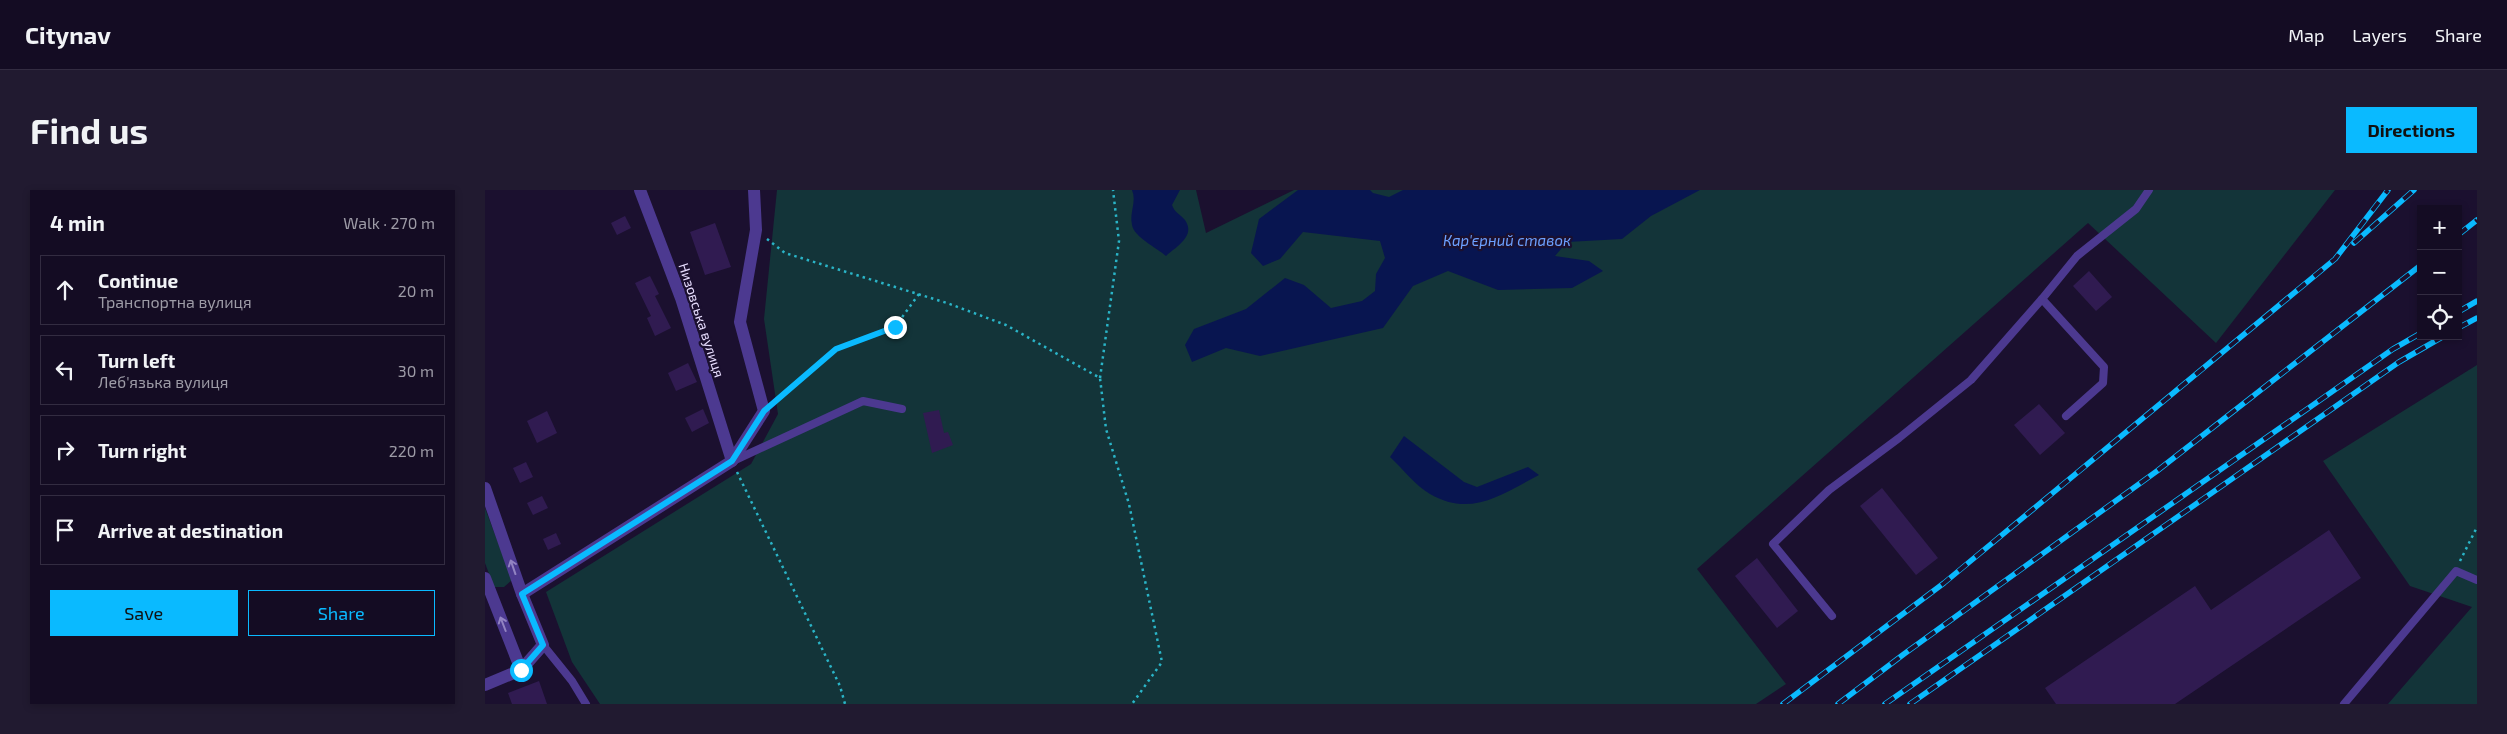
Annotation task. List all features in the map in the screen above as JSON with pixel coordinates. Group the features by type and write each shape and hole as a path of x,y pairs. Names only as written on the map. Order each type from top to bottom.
{"street":[{"name":"Низовська вулиця","path":"640,190 681,298 732,461"},
{"path":"522,594 732,461 764,411 740,322 756,230 754,190"},
{"path":"485,488 522,594 543,645 521,670 485,685"},
{"path":"485,578 521,670"}],"lane":[{"path":"1832,616 1773,544 1829,490 1899,438 1971,380 2077,256 2136,209 2149,190"},
{"path":"2042,299 2104,367 2103,383 2066,416"},
{"path":"732,461 863,400 902,409"},
{"path":"2344,704 2456,571 2477,580"},
{"path":"543,645 572,681 586,704"}],"path":[{"path":"1113,190 1119,241 1100,378 1106,429 1129,504 1163,662 1132,704"},
{"path":"756,230 785,253 919,294 1006,325 1100,378"},
{"path":"764,411 836,349 895,327 919,294"},
{"path":"732,461 840,686 845,704"},
{"path":"2456,571 2477,527"}],"green space":[{"path":"777,190 1196,190 1206,233 1294,190 2335,190 2216,343 2088,223 1697,569 1786,684 1756,704 600,704 572,662 546,592 751,464 778,414 764,319"},
{"path":"2477,365 2477,704 2388,704 2472,607 2410,586 2323,461"},
{"path":"485,508 512,580 504,587 494,587 485,563"}],"water":[{"path":"1132,190 1180,190 1172,205 1188,226 1187,236 1166,256 1141,238 1134,229 1131,220 1134,199"},
{"name":"Кар'єрний ставок","path":"1298,190 1370,190 1373,193 1389,197 1403,190 1700,190 1651,216 1622,239 1567,242 1555,256 1589,261 1603,271 1572,288 1498,290 1448,271 1413,286 1383,328 1260,356 1226,348 1192,362 1185,345 1194,329 1246,309 1285,278 1304,285 1331,308 1362,301 1375,291 1376,274 1385,258 1380,241 1303,232 1280,259 1263,266 1251,253 1259,219"},
{"path":"1404,436 1464,482 1477,487 1528,467 1539,475 1486,501 1473,504 1459,504 1445,501 1425,491 1390,457"}],"building":[{"path":"625,216 631,228 617,235 611,223"},
{"path":"715,223 731,267 705,275 690,232"},
{"path":"2089,271 2112,297 2096,311 2073,286"},
{"path":"650,276 659,294 655,296 671,328 655,336 647,318 651,316 635,283"},
{"path":"688,363 697,382 676,391 668,373"},
{"path":"2039,404 2065,433 2040,455 2014,425"},
{"path":"703,409 709,423 692,432 685,418"},
{"path":"939,410 944,433 948,432 953,445 932,453 923,413"},
{"path":"547,411 557,433 537,443 527,421"},
{"path":"526,462 533,477 520,483 513,468"},
{"path":"1882,488 1938,558 1916,575 1860,506"},
{"path":"542,496 548,508 533,515 527,503"},
{"path":"2329,530 2361,578 2175,704 2056,704 2045,688 2195,586 2211,610"},
{"path":"556,533 561,544 548,550 543,539"},
{"path":"1757,558 1798,611 1777,628 1735,576"},
{"path":"539,681 547,704 512,704 508,693"}],"railway":[{"path":"1783,704 1944,583 2335,259 2388,190"},
{"path":"2354,243 2414,190"},
{"path":"2462,232 2477,220"},
{"path":"1838,704 2157,471 2417,268"},
{"path":"2462,310 2477,301"},
{"path":"2462,326 2477,318"},
{"path":"1885,704 2393,349 2417,335"},
{"path":"1910,704 2399,362 2437,340"}],"route":[{"path":"521,670 543,645 522,594 732,461 764,411 836,349 895,327"}]}
